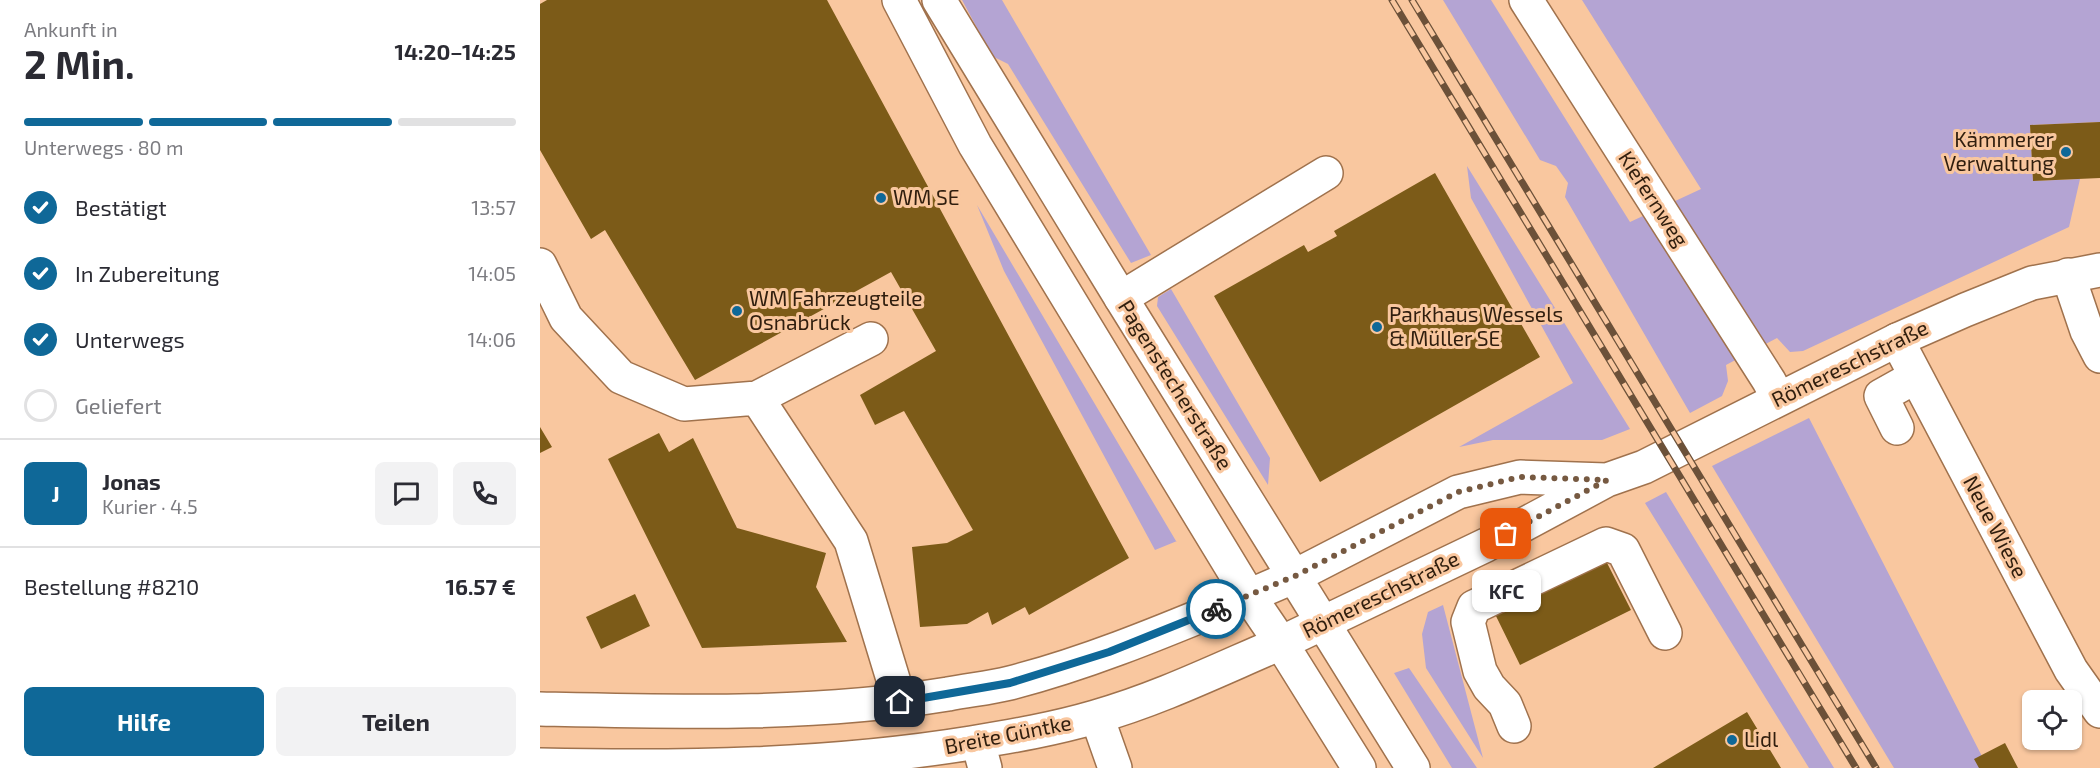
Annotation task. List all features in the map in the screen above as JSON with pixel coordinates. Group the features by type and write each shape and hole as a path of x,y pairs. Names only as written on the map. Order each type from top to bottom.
{"main road":[{"path":"899,0 975,145 1249,596 1359,768"},
{"name":"Pagenstecherstraße","path":"939,0 1413,768"},
{"name":"Kiefernweg","path":"1526,0 1778,398"},
{"path":"1121,298 1326,173"},
{"path":"540,265 566,318 621,377 684,404 757,398 871,339"},
{"name":"Römereschstraße","path":"1281,644 1486,544 1607,480 1644,467 1897,340 2032,283 2100,270"},
{"path":"2068,275 2087,331 2100,356"},
{"name":"Neue Wiese","path":"1897,340 2071,670 2100,711"},
{"path":"1897,428 1881,396 1915,377"},
{"path":"757,398 851,541 900,702"},
{"name":"Römereschstraße","path":"1249,596 1295,576 1458,492 1520,477 1607,480"},
{"path":"1514,726 1505,704 1489,687 1480,671 1468,622 1474,607 1606,544 1623,550 1665,633"},
{"path":"540,709 784,710 900,702 1010,683 1109,652 1249,596"},
{"name":"Breite Güntke","path":"540,765 777,766 913,752 982,755 1049,729 1097,717 1157,696 1281,644"},
{"path":"1097,717 1115,768"}],"shaded area":[{"path":"962,0 1002,0 1151,255 1131,263 1008,64 992,56"},
{"path":"1443,0 1491,0 1630,222 1701,189 1582,0 2100,0 2100,122 2030,125 2033,181 2080,179 2069,227 1803,351 1790,352 1777,338 1726,365 1728,381 1722,396 1690,413 1565,197 1568,183 1556,166 1540,160"},
{"path":"1467,166 1630,429 1602,440 1493,440 1459,447 1573,383 1471,198"},
{"path":"977,205 1177,541 1155,550 1004,271"},
{"path":"1171,289 1270,458 1268,485 1157,306 1158,297"},
{"path":"1809,418 1988,768 1894,768 1712,466"},
{"path":"1666,492 1834,768 1809,768 1645,503"},
{"path":"1443,605 1483,758 1426,668 1422,634 1428,612"},
{"path":"1409,668 1477,768 1452,768 1394,673"}],"building":[{"name":"WM Fahrzeugteile Osnabrück","path":"547,0 827,0 1129,558 1029,615 1025,607 992,625 988,612 967,624 920,627 912,547 947,543 973,530 904,411 875,425 860,395 936,351 891,272 695,380 605,230 591,239 540,150 540,4"},
{"name":"Kämmerer Verwaltung","path":"2100,122 2100,178 2033,181 2030,125"},
{"name":"Parkhaus Wessels & Müller SE","path":"1435,173 1540,357 1320,482 1214,296 1304,245 1308,252 1337,236 1334,231"},
{"path":"540,427 552,447 540,453"},
{"path":"659,433 669,452 693,438 737,528 826,553 816,587 847,642 702,648 608,459"},
{"path":"1604,557 1631,610 1520,665 1494,612"},
{"path":"635,594 650,626 601,649 586,617"},
{"name":"Lidl","path":"1747,712 1781,768 1653,768"},
{"path":"2005,743 2018,768 1979,768 1974,759"}],"railway":[{"path":"1392,0 1856,768"},
{"path":"1412,0 1876,768"}],"way so far":[{"path":"1216,609 1295,576 1458,492 1520,477 1607,480 1506,534"}],"place":[{"name":"Kämmerer Verwaltung","path":"2066,152"},
{"name":"WM SE","path":"881,198"},
{"name":"WM Fahrzeugteile Osnabrück","path":"737,311"},
{"name":"Parkhaus Wessels & Müller SE","path":"1377,327"},
{"name":"KFC","path":"1506,534"},
{"name":"Lidl","path":"1732,740"}],"route":[{"path":"900,702 1010,683 1109,652 1216,609"}]}
